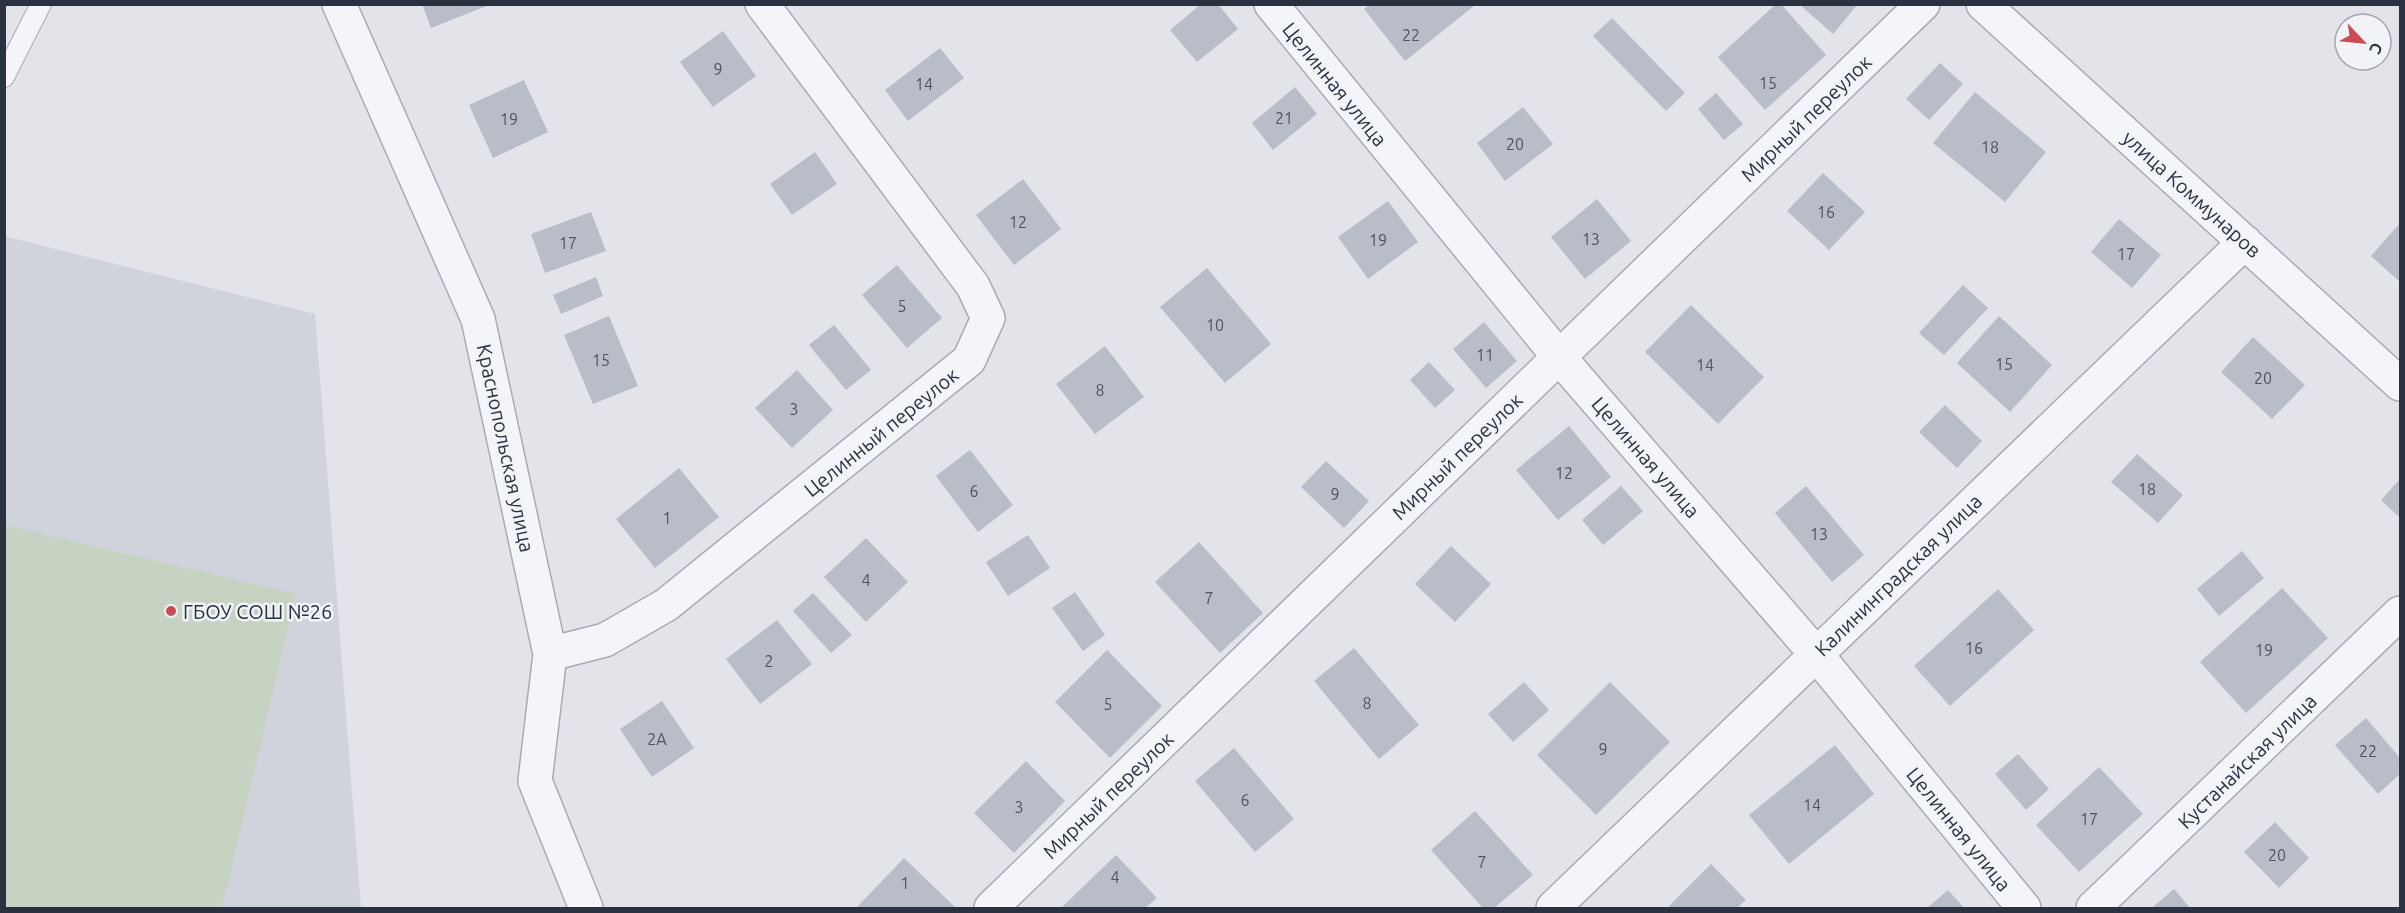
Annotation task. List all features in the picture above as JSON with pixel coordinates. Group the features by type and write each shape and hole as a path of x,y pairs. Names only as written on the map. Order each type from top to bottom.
{"street":[{"name":"Краснопольская улица","path":"339,4 478,319 550,654 535,781 586,909"},
{"name":"Целинный переулок","path":"550,654 605,640 666,604 969,360 988,318 973,286 762,4"},
{"name":"Целинная улица","path":"1271,4 1559,357 1816,654 2024,909"},
{"name":"Мирный переулок","path":"991,909 1923,4"},
{"name":"улица Коммунаров","path":"1983,4 2400,384"},
{"name":"Калининградская улица","path":"1553,909 2245,243"},
{"name":"Кустанайская улица","path":"2093,909 2400,613"}],"lane":[{"path":"4,77 41,4"}],"shaded area":[{"name":"ГБОУ СОШ №26","path":"4,236 315,314 361,908 5,908"}],"green space":[{"path":"5,525 296,594 222,908 5,908"}],"building":[{"path":"422,4 489,4 489,5 431,28"},
{"path":"1201,4 1218,4 1238,29 1197,62 1170,30"},
{"path":"1370,4 1473,4 1474,6 1405,61 1364,9"},
{"path":"1776,4 1781,4 1826,55 1765,110 1718,57"},
{"path":"1799,4 1858,4 1833,34"},
{"path":"1612,18 1685,93 1666,111 1593,36"},
{"path":"723,31 756,76 713,107 680,62"},
{"path":"940,48 964,78 908,121 885,90"},
{"path":"1940,63 1963,84 1929,120 1906,99"},
{"path":"524,80 548,132 493,158 469,105"},
{"path":"1295,87 1317,114 1273,150 1252,123"},
{"path":"1975,92 2046,152 2005,202 1933,143"},
{"path":"1716,93 1743,124 1724,140 1698,109"},
{"path":"1523,107 1553,144 1505,181 1477,143"},
{"path":"815,152 837,184 792,215 770,184"},
{"path":"1823,173 1865,212 1829,250 1787,211"},
{"path":"1023,179 1061,229 1014,265 976,215"},
{"path":"1597,199 1631,241 1585,279 1551,237"},
{"path":"1388,201 1418,242 1368,279 1338,237"},
{"path":"591,212 606,251 545,273 531,234"},
{"path":"2119,219 2161,255 2132,288 2091,252"},
{"path":"2400,223 2400,282 2371,256"},
{"path":"897,265 942,318 907,348 862,295"},
{"path":"1207,268 1271,344 1225,383 1160,307"},
{"path":"596,277 603,296 561,314 553,295"},
{"path":"1963,285 1988,308 1944,355 1919,333"},
{"path":"1691,305 1764,377 1718,424 1645,352"},
{"path":"609,316 638,386 593,404 564,335"},
{"path":"1999,316 2052,365 2010,412 1957,363"},
{"path":"1484,322 1517,361 1486,388 1453,349"},
{"path":"834,325 871,370 846,390 809,345"},
{"path":"2253,337 2305,385 2272,419 2221,372"},
{"path":"1105,346 1144,397 1095,434 1056,384"},
{"path":"1429,362 1455,390 1435,408 1410,380"},
{"path":"797,370 833,410 792,448 755,408"},
{"path":"1945,405 1982,441 1957,468 1919,432"},
{"path":"1569,426 1611,477 1558,520 1516,470"},
{"path":"970,450 1013,505 978,532 936,476"},
{"path":"2137,454 2183,495 2158,523 2111,482"},
{"path":"1326,461 1369,501 1344,528 1301,487"},
{"path":"679,468 719,517 655,568 616,519"},
{"path":"2400,479 2400,518 2381,500"},
{"path":"1621,486 1643,511 1603,545 1582,520"},
{"path":"1806,486 1864,555 1832,582 1775,513"},
{"path":"1028,535 1050,568 1008,596 986,562"},
{"path":"866,538 908,582 866,622 824,577"},
{"path":"1199,542 1263,613 1220,653 1155,582"},
{"path":"1451,546 1491,584 1455,622 1415,584"},
{"path":"2242,551 2264,578 2219,616 2197,589"},
{"path":"2282,588 2328,638 2246,713 2200,662"},
{"path":"1998,589 2034,630 1950,706 1914,666"},
{"path":"1075,592 1105,635 1083,651 1052,608"},
{"path":"813,593 852,635 831,653 793,611"},
{"path":"777,620 812,664 760,704 726,659"},
{"path":"1354,648 1419,725 1379,759 1314,681"},
{"path":"1107,650 1162,706 1110,758 1055,702"},
{"path":"1524,682 1549,710 1513,742 1488,714"},
{"path":"1610,682 1670,742 1596,815 1537,755"},
{"path":"662,701 694,748 652,777 620,729"},
{"path":"2366,718 2400,758 2400,774 2378,794 2335,745"},
{"path":"1835,745 1874,794 1789,864 1749,815"},
{"path":"1234,748 1294,819 1255,852 1195,781"},
{"path":"2018,754 2049,789 2026,810 1995,774"},
{"path":"1026,761 1065,801 1014,853 974,813"},
{"path":"2099,767 2143,814 2079,872 2036,825"},
{"path":"1475,811 1533,875 1494,908 1483,908 1431,850"},
{"path":"2275,822 2309,858 2279,888 2244,852"},
{"path":"1116,855 1157,898 1145,908 1061,908"},
{"path":"904,858 956,908 856,908"},
{"path":"1711,864 1746,900 1737,908 1671,908 1669,906"},
{"path":"2174,889 2190,908 2152,908"},
{"path":"1948,890 1964,908 1927,908"}],"place":[{"name":"ГБОУ СОШ №26","path":"171,611"}]}
